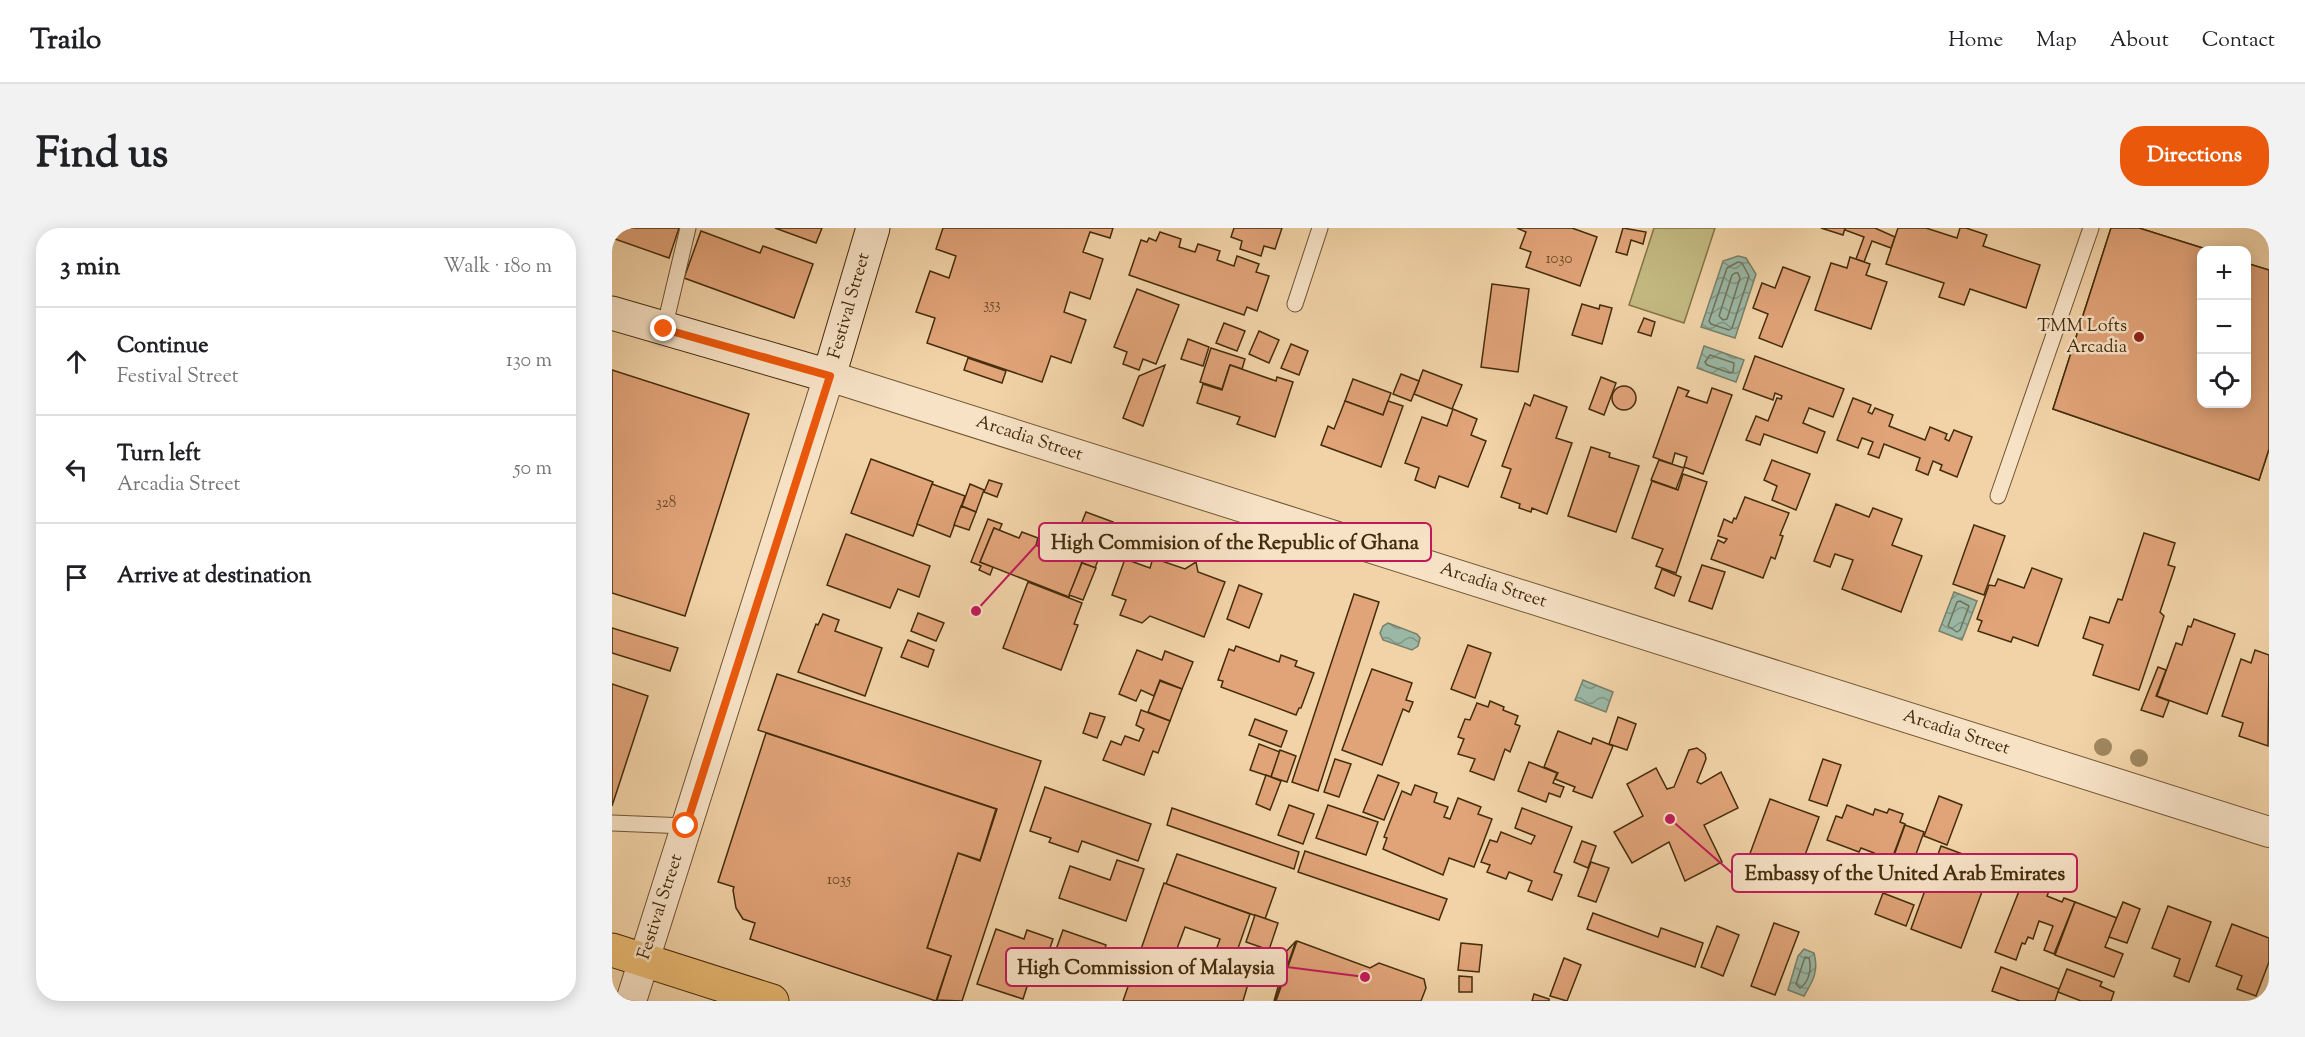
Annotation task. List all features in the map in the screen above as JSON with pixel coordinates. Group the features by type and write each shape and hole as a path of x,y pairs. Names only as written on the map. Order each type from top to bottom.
{"main road":[{"path":"612,950 772,1001"}],"street":[{"name":"Festival Street","path":"631,1001 830,376 873,228"},
{"name":"Arcadia Street","path":"612,313 830,376 2269,832"}],"lane":[{"path":"664,329 688,228"},
{"path":"1296,304 1320,228"},
{"path":"1998,496 2091,228"},
{"path":"612,823 686,826"}],"shaded area":[{"path":"1654,228 1715,228 1684,323 1629,305"}],"water":[{"path":"1738,256 1746,258 1756,274 1735,338 1701,327 1723,261"},
{"path":"1704,346 1744,360 1736,382 1697,368"},
{"path":"1954,592 1977,601 1962,640 1939,631"},
{"path":"1388,623 1417,634 1420,638 1418,646 1412,650 1383,640 1380,633 1383,626"},
{"path":"1583,680 1613,692 1606,712 1575,700"},
{"path":"1804,949 1814,953 1816,965 1812,981 1804,996 1788,990 1798,956"}],"building":[{"path":"612,228 679,228 669,258 612,238"},
{"path":"775,228 822,228 816,243"},
{"path":"943,228 1113,228 1110,238 1090,232 1083,252 1103,259 1090,299 1070,292 1064,312 1086,320 1071,363 1051,356 1042,382 927,343 935,318 916,312 930,271 949,278 956,256 936,249"},
{"path":"1234,228 1282,228 1275,249 1264,246 1261,256 1240,249 1242,241 1231,237"},
{"path":"1517,228 1572,228 1597,237 1580,286 1526,267 1531,252 1520,248 1526,232"},
{"path":"1623,228 1646,232 1643,244 1631,240 1627,255 1616,252"},
{"path":"1821,228 1845,228 1843,235"},
{"path":"1845,228 1875,228 1895,237 1891,248 1872,241 1864,262 1856,259 1864,237 1845,230"},
{"path":"1898,228 1926,228 1957,238 1960,228 1966,228 1987,235 1983,246 2040,265 2026,308 1970,289 1964,305 1939,297 1944,283 1886,264"},
{"name":"TMM Lofts Arcadia","path":"2111,228 2139,228 2197,246 2197,408 2251,408 2251,265 2269,270 2269,449 2259,480 2053,409"},
{"name":"TMM Lofts Arcadia","path":"2111,228 2139,228 2197,246 2197,408 2251,408 2251,265 2269,270 2269,449 2259,480 2053,409"},
{"path":"701,231 760,253 763,246 813,264 794,318 684,278"},
{"path":"1160,232 1181,239 1179,247 1195,252 1198,244 1220,251 1217,260 1234,266 1237,256 1259,264 1256,272 1269,276 1257,311 1247,307 1244,315 1129,275 1141,240 1147,242 1149,238 1156,241"},
{"path":"1850,257 1870,264 1866,275 1887,282 1871,329 1815,310 1831,263 1847,268"},
{"path":"1783,267 1810,277 1782,347 1759,338 1768,314 1753,308 1762,283 1775,288"},
{"path":"1492,284 1529,289 1518,372 1481,367"},
{"path":"1137,289 1179,305 1156,364 1143,359 1139,370 1123,364 1127,352 1114,347"},
{"path":"1582,304 1599,309 1600,305 1612,308 1602,344 1572,335"},
{"path":"1644,318 1655,322 1651,336 1638,332"},
{"path":"1224,323 1245,331 1237,351 1216,343"},
{"path":"1259,331 1279,340 1269,363 1249,354"},
{"path":"1188,339 1209,347 1203,366 1181,359"},
{"path":"1291,344 1308,351 1299,375 1281,368"},
{"path":"1211,348 1245,359 1242,369 1230,365 1222,389 1200,382"},
{"path":"1755,356 1844,389 1833,417 1809,408 1803,423 1825,432 1817,453 1764,434 1760,445 1746,440 1756,416 1768,421 1777,398 1781,399 1782,396 1775,393 1773,400 1743,389"},
{"path":"968,358 1006,371 1002,383 964,370"},
{"path":"1165,365 1143,426 1123,418 1139,376"},
{"path":"1230,365 1276,381 1277,377 1293,382 1275,437 1237,424 1240,417 1197,403 1203,384 1222,390"},
{"path":"612,370 749,414 685,616 612,593"},
{"path":"1423,370 1462,385 1452,409 1414,394"},
{"path":"1401,374 1419,381 1411,401 1393,394"},
{"path":"1601,377 1616,383 1604,415 1589,409"},
{"path":"1353,379 1391,393 1383,415 1345,401"},
{"path":"1624,386 1632,390 1636,398 1632,406 1624,410 1616,406 1612,398 1616,390"},
{"path":"1678,387 1689,391 1686,396 1707,403 1712,388 1732,395 1703,474 1684,467 1687,457 1675,453 1672,464 1653,457"},
{"path":"1534,395 1567,407 1556,438 1572,443 1547,514 1532,508 1531,512 1519,508 1520,504 1501,497 1511,469 1502,466 1525,403 1530,406"},
{"path":"1853,398 1871,405 1868,412 1872,414 1875,408 1893,415 1889,426 1925,440 1930,427 1947,434 1945,439 1949,441 1954,430 1972,437 1957,477 1940,470 1942,465 1933,461 1928,475 1916,470 1920,458 1884,444 1879,458 1868,454 1873,442 1862,438 1858,448 1837,440"},
{"path":"1345,401 1383,415 1388,401 1403,406 1381,467 1321,445 1328,426 1334,429"},
{"path":"1453,409 1477,419 1471,435 1486,441 1468,487 1439,476 1435,488 1415,480 1419,468 1405,463 1422,417 1447,426"},
{"path":"1591,447 1610,453 1609,457 1639,466 1616,532 1568,516"},
{"path":"871,459 933,482 913,536 851,513"},
{"path":"1659,460 1684,468 1676,489 1651,480"},
{"path":"1772,460 1810,474 1796,510 1772,500 1777,486 1764,480"},
{"path":"1683,474 1707,482 1676,573 1656,566 1663,549 1632,538 1652,481 1678,490"},
{"path":"989,480 1002,484 997,497 984,492"},
{"path":"932,484 965,496 950,537 917,524"},
{"path":"970,484 984,490 976,512 962,506"},
{"path":"1745,497 1789,513 1780,535 1783,536 1775,559 1771,557 1763,578 1711,559 1718,540 1724,543 1727,539 1718,536 1724,519 1732,523 1734,518 1736,519"},
{"path":"1836,504 1869,517 1873,508 1902,519 1892,545 1922,556 1901,612 1842,589 1853,560 1835,554 1830,567 1814,561"},
{"path":"961,506 976,512 969,530 954,525"},
{"path":"1086,512 1113,522 1095,568 1068,557"},
{"path":"988,519 1002,524 999,531 994,528 980,562 993,567 990,575 979,570 981,566 971,562"},
{"path":"1974,525 2005,536 1984,595 1953,584"},
{"path":"994,528 1019,538 1022,532 1038,538 1036,545 1042,548 1045,541 1060,546 1058,553 1082,562 1069,597 980,562"},
{"path":"2144,533 2175,543 2168,565 2175,567 2160,612 2164,616 2139,690 2093,675 2103,645 2083,638 2090,617 2109,623 2118,599 2122,600"},
{"path":"846,534 930,566 919,597 898,589 890,608 827,585"},
{"path":"1153,558 1185,569 1196,562 1198,572 1225,582 1204,637 1150,616 1142,623 1120,615 1126,600 1112,595 1125,559 1150,568"},
{"path":"1082,563 1096,568 1083,600 1069,595"},
{"path":"1702,565 1725,572 1712,609 1689,601"},
{"path":"2032,568 2062,579 2038,646 2013,637 2011,642 1978,631 1982,621 1977,619 1989,585 1995,586 1998,579 2024,588"},
{"path":"1662,569 1681,577 1674,596 1655,588"},
{"path":"1028,582 1082,603 1074,624 1078,625 1061,670 1003,648"},
{"path":"1239,585 1262,594 1249,628 1227,619"},
{"path":"1354,594 1379,602 1318,791 1292,782"},
{"path":"918,613 944,623 936,641 911,631"},
{"path":"823,614 839,620 835,631 882,648 865,696 798,672 816,624 818,625"},
{"path":"2194,619 2235,634 2207,714 2157,696 2176,643 2182,645 2188,626 2191,627"},
{"path":"612,628 678,648 670,671 612,653"},
{"path":"908,640 934,650 928,667 901,657"},
{"path":"1468,645 1491,653 1475,698 1451,689"},
{"path":"1236,646 1279,662 1281,655 1297,661 1295,666 1314,673 1301,708 1296,715 1221,687 1223,681 1218,680 1229,649 1234,651"},
{"path":"1137,650 1162,660 1165,651 1193,662 1182,689 1160,680 1154,696 1141,690 1136,701 1119,694"},
{"path":"2255,650 2269,655 2268,746 2239,736 2243,723 2222,716 2241,659 2251,663"},
{"path":"2158,667 2166,670 2156,696 2169,701 2163,717 2141,710"},
{"path":"1372,669 1412,683 1406,700 1413,702 1409,712 1403,709 1382,765 1342,750"},
{"path":"777,674 1041,761 962,1001 937,1000 951,956 927,948 958,853 980,861 997,809 758,730"},
{"path":"1160,681 1182,689 1170,721 1148,712"},
{"path":"612,684 648,696 612,806"},
{"path":"1490,701 1518,716 1515,724 1520,726 1510,752 1505,749 1494,780 1470,771 1475,759 1458,754 1464,739 1458,737 1465,719 1470,720 1477,703 1488,707"},
{"path":"1141,710 1170,721 1158,753 1153,751 1144,775 1103,760 1111,741 1121,745 1125,736 1139,741 1144,729 1136,725"},
{"path":"1090,713 1105,717 1097,738 1083,733"},
{"path":"1618,717 1636,724 1627,750 1609,744"},
{"path":"1255,719 1287,731 1281,747 1249,735"},
{"path":"1558,731 1591,744 1593,738 1613,746 1592,798 1573,791 1575,787 1555,779 1558,773 1544,767"},
{"path":"766,733 996,809 980,860 958,853 927,948 951,956 936,1001 750,939 755,923 743,919 736,908 734,887 718,882"},
{"path":"1259,744 1280,752 1271,777 1250,770"},
{"path":"1697,748 1705,754 1706,759 1697,782 1701,784 1721,772 1738,808 1704,825 1722,862 1685,881 1669,842 1632,863 1614,832 1643,816 1627,784 1656,768 1667,789 1674,787 1689,750"},
{"path":"1280,750 1296,756 1287,782 1271,777"},
{"path":"1335,759 1351,764 1339,797 1324,792"},
{"path":"1823,759 1841,765 1827,806 1809,800"},
{"path":"1529,762 1557,773 1553,783 1564,787 1560,797 1549,793 1546,802 1518,791"},
{"path":"1266,775 1281,781 1270,810 1256,804"},
{"path":"1378,775 1399,783 1384,820 1363,812"},
{"path":"1415,785 1437,793 1434,802 1448,807 1444,817 1450,819 1458,798 1481,807 1478,814 1492,819 1474,867 1449,858 1443,875 1383,849 1387,838 1384,837 1402,791 1411,795"},
{"path":"1045,787 1151,824 1138,861 1082,841 1078,852 1049,842 1051,838 1030,831"},
{"path":"1939,796 1962,805 1947,845 1924,836"},
{"path":"1770,799 1819,817 1797,877 1748,859"},
{"path":"1289,805 1314,814 1303,844 1278,835"},
{"path":"1328,805 1378,822 1366,855 1316,838"},
{"path":"1847,805 1873,815 1875,809 1887,813 1889,809 1903,814 1900,822 1905,824 1890,864 1872,857 1874,853 1861,848 1859,852 1827,840 1836,816 1842,818"},
{"path":"1172,808 1299,852 1294,869 1167,825"},
{"path":"1522,808 1572,827 1554,872 1562,875 1552,900 1528,891 1532,881 1509,872 1506,879 1487,872 1490,865 1481,862 1490,840 1497,842 1501,832 1531,844 1535,836 1515,828"},
{"path":"1905,825 1924,832 1911,868 1892,861"},
{"path":"1582,841 1596,846 1588,868 1574,862"},
{"path":"1941,846 1992,865 1961,948 1911,929"},
{"path":"1305,851 1447,899 1439,920 1298,872"},
{"path":"1177,854 1276,888 1265,919 1166,884"},
{"path":"1117,860 1144,869 1126,921 1059,898 1070,866 1110,880"},
{"path":"1591,862 1609,868 1596,902 1578,896"},
{"path":"2023,881 2049,891 2047,896 2062,902 2064,898 2075,902 2054,954 2044,950 2053,926 2039,921 2033,939 2028,937 2025,944 2022,943 2016,960 1995,952"},
{"path":"1164,883 1250,914 1228,977 1248,984 1243,1001 1123,1001","holes":["1185,927 1220,939 1207,975 1172,962"]},
{"path":"1883,893 1914,905 1906,926 1875,914"},
{"path":"2075,902 2117,918 2105,947 2123,954 2114,977 2055,955"},
{"path":"2123,902 2140,909 2127,943 2109,937"},
{"path":"2168,906 2211,922 2189,982 2174,976 2180,959 2152,948"},
{"path":"1593,913 1658,937 1661,928 1703,943 1695,967 1587,929"},
{"path":"1255,915 1278,923 1269,950 1246,942"},
{"path":"1774,923 1799,932 1775,995 1751,986"},
{"path":"2232,924 2269,938 2269,962 2256,996 2237,989 2242,976 2216,966"},
{"path":"1717,926 1739,935 1723,976 1701,967"},
{"path":"996,929 1024,939 1027,930 1053,939 1042,971 1033,968 1023,999 977,984"},
{"path":"1063,930 1106,945 1093,984 1049,969"},
{"path":"1296,941 1274,1001 1278,987 1274,979 1283,955"},
{"path":"1297,941 1370,968 1379,963 1424,979 1426,988 1421,1001 1276,1001"},
{"path":"1461,943 1482,945 1479,972 1458,970"},
{"path":"1564,958 1581,965 1567,1001 1550,996"},
{"path":"2001,967 2059,989 2055,1001 2020,1001 1992,991"},
{"path":"2067,969 2102,982 2100,986 2114,992 2111,1001 2081,1001 2058,992"},
{"path":"1459,976 1472,977 1472,992 1459,992"},
{"path":"1534,994 1549,999 1549,1001 1532,1001"}],"place":[{"name":"TMM Lofts Arcadia","path":"2139,337"},
{"name":"High Commision of the Republic of Ghana","path":"976,611"},
{"name":"Embassy of the United Arab Emirates","path":"1670,819"},
{"name":"High Commission of Malaysia","path":"1365,977"}],"route":[{"path":"664,329 830,376 686,826"}]}
